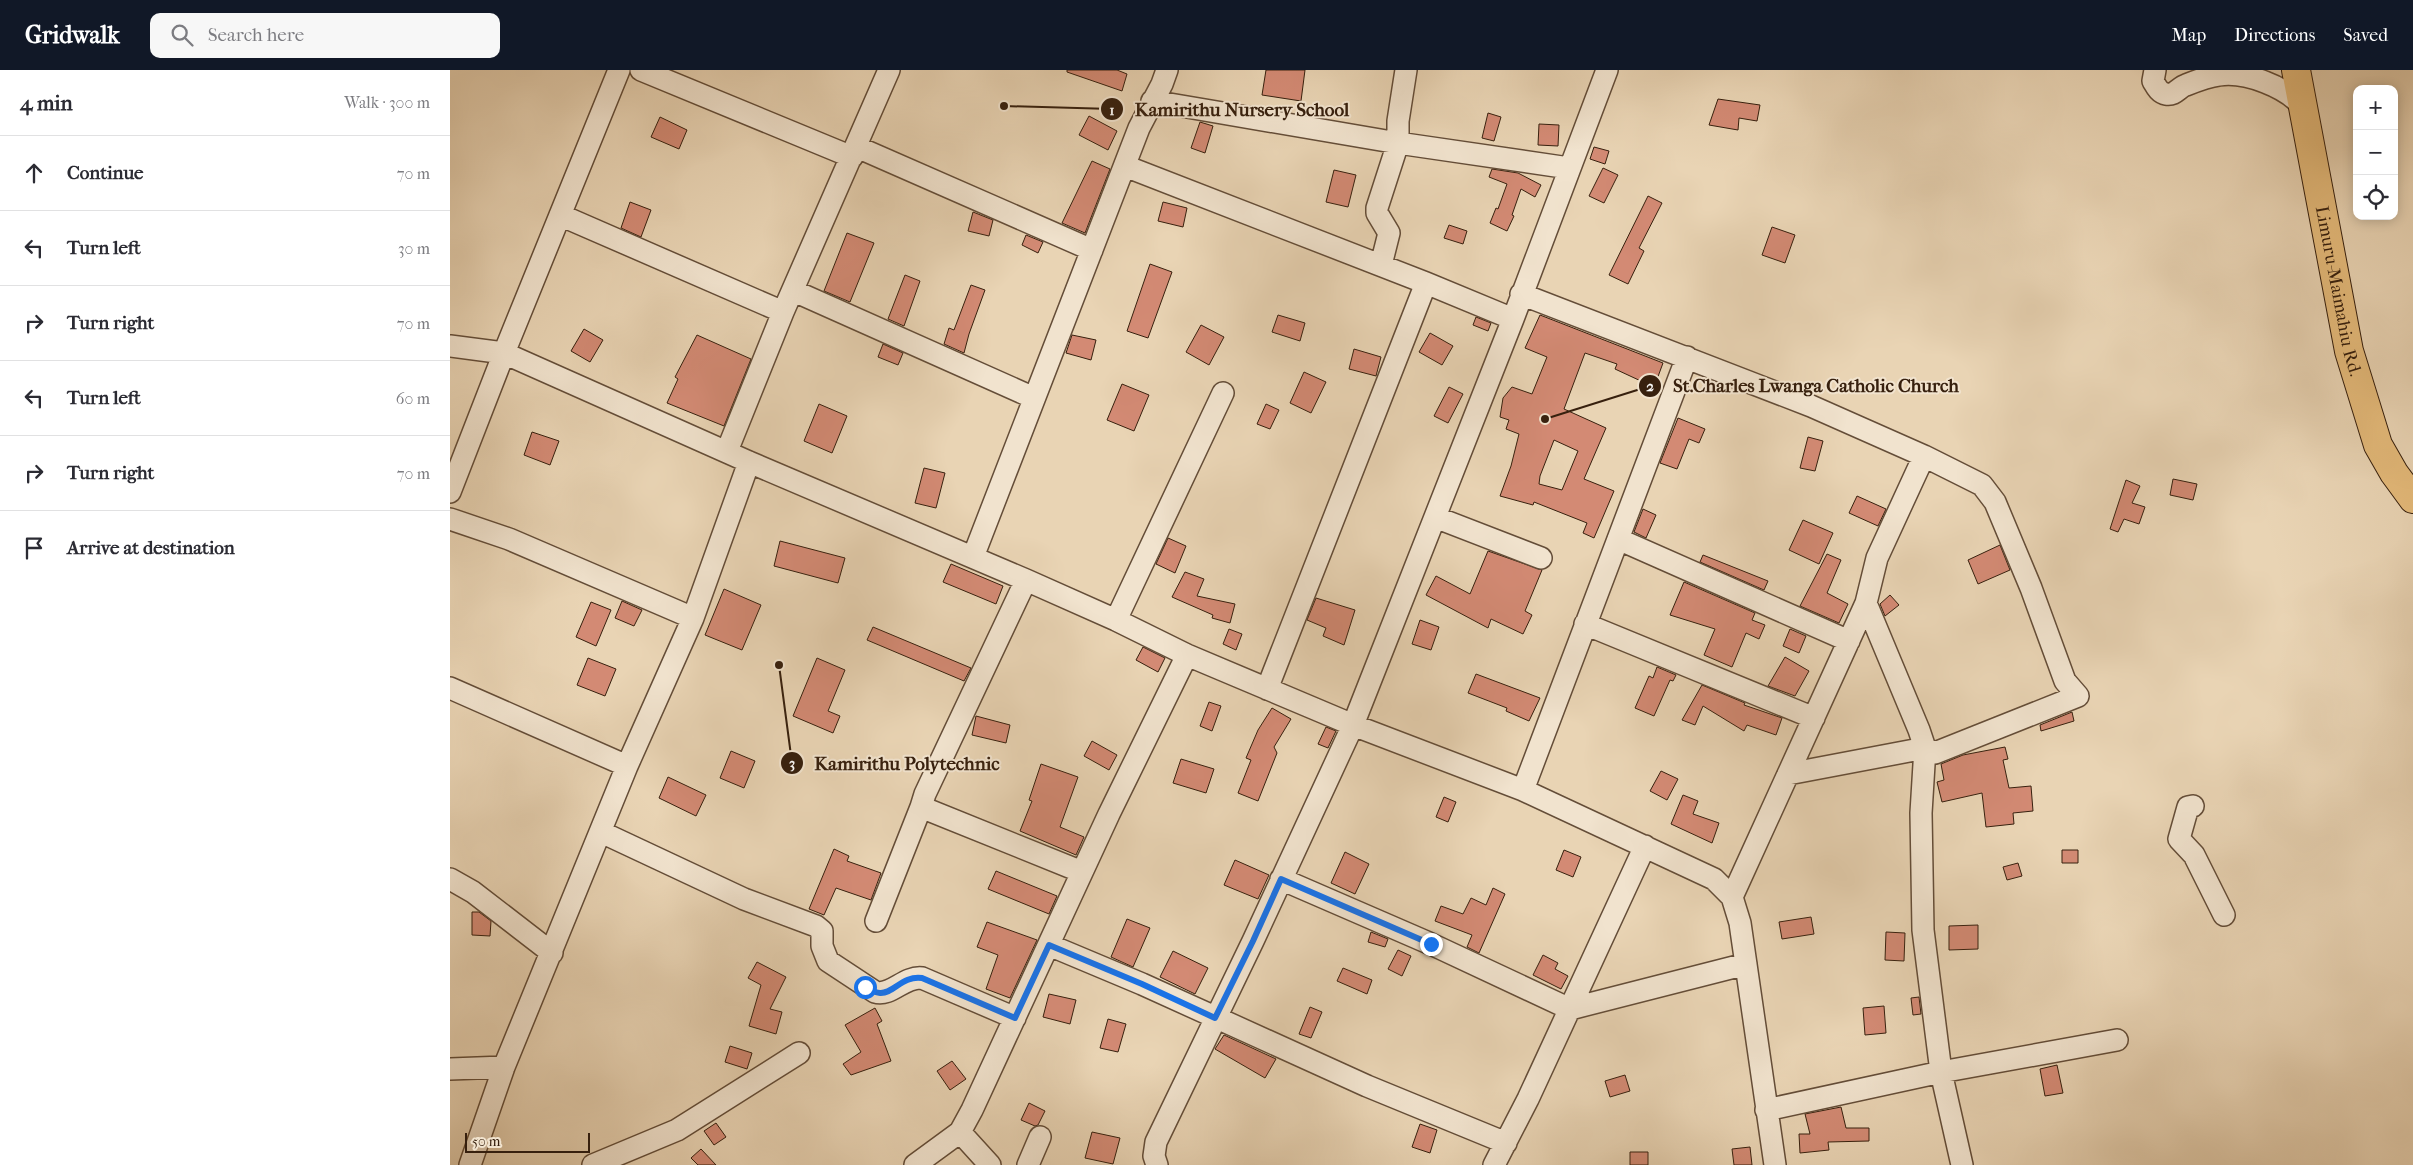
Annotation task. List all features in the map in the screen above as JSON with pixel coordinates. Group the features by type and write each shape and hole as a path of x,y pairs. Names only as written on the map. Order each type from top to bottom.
{"highway":[{"name":"Limuru-Maimahiu Rd.","path":"2296,70 2350,351 2378,445 2394,473 2413,499"}],"street":[{"path":"450,492 504,353 619,70"},
{"path":"641,70 855,152 1092,250"},
{"path":"727,451 783,312 794,292 889,70"},
{"path":"973,557 1139,128 1162,84 1166,70"},
{"path":"1381,265 1389,233 1377,214 1377,208 1398,143 1398,121 1406,70"},
{"path":"1157,1165 1154,1156 1156,1142 1253,941 1353,725 1513,319 1607,70"},
{"path":"2155,70 2153,81 2159,90 2166,94 2177,92 2190,78 2241,75 2281,90 2303,108"},
{"path":"1152,101 1398,143 1569,168"},
{"path":"1125,166 1381,265 1513,319"},
{"path":"560,215 783,312"},
{"path":"1267,688 1426,283"},
{"path":"794,292 1034,398"},
{"path":"1521,294 1811,406 1924,456 1982,485 1990,492 2031,588 2065,681 2078,696 1935,753 1924,748 1788,774"},
{"path":"450,346 504,353 749,462 1026,580 1116,620 1187,655 1353,725 1523,790 1714,879 1732,897 1740,922 1775,1165"},
{"path":"1523,790 1687,358"},
{"path":"1116,620 1223,393"},
{"path":"1732,897 1866,603 1877,558 1924,456"},
{"path":"470,1165 504,1067 627,766 693,618 749,462"},
{"path":"1435,517 1541,558"},
{"path":"450,519 509,539 693,618"},
{"path":"1618,539 1849,641"},
{"path":"876,921 929,785 1026,580"},
{"path":"1866,603 1919,730 1924,748 1921,814 1923,930 1941,1072 1962,1165"},
{"path":"1585,624 1814,718"},
{"path":"915,1165 960,1132 1082,872 1187,655"},
{"path":"450,688 627,766"},
{"path":"2193,806 2188,807 2179,839 2194,855 2224,915"},
{"path":"921,807 1082,872"},
{"path":"601,832 744,899 816,926 822,931 822,946 828,961 875,992 884,993 908,979 922,978 1015,1018"},
{"path":"1494,1165 1570,1009 1645,846"},
{"path":"450,879 472,892 552,953"},
{"path":"1281,879 1431,944 1570,1009 1746,964"},
{"path":"1049,945 1142,984 1367,1086 1506,1143"},
{"path":"1766,1110 1941,1072 2117,1040"},
{"path":"593,1165 676,1130 799,1053"},
{"path":"450,1069 504,1067"},
{"path":"960,1132 990,1165"},
{"path":"1028,1165 1040,1137"}],"building":[{"path":"1067,70 1117,70 1127,74 1122,91 1067,72"},
{"path":"1266,70 1305,70 1301,101 1262,95"},
{"path":"1718,99 1760,105 1757,121 1739,118 1738,130 1709,125"},
{"path":"1488,113 1501,117 1494,141 1482,138"},
{"path":"1089,116 1117,131 1108,150 1079,135"},
{"path":"660,117 687,130 679,149 651,137"},
{"path":"1200,122 1213,126 1205,153 1191,148"},
{"path":"1539,124 1559,125 1558,146 1538,145"},
{"path":"1594,147 1609,151 1605,164 1590,159"},
{"path":"1092,161 1110,169 1085,233 1062,223"},
{"path":"1603,168 1618,175 1604,203 1589,196"},
{"path":"1492,169 1518,173 1541,185 1535,197 1521,189 1512,215 1514,216 1507,231 1490,223 1496,208 1498,209 1507,184 1489,177"},
{"path":"1334,170 1356,175 1348,207 1326,202"},
{"path":"1648,196 1662,203 1639,248 1644,251 1628,284 1609,275"},
{"path":"630,202 651,210 641,237 621,228"},
{"path":"1163,202 1187,208 1183,227 1158,221"},
{"path":"973,212 993,220 989,236 968,231"},
{"path":"1449,225 1467,231 1463,244 1444,238"},
{"path":"1772,227 1795,235 1785,263 1762,255"},
{"path":"847,233 874,243 850,302 824,291"},
{"path":"1026,235 1043,242 1038,253 1022,245"},
{"path":"1150,264 1172,272 1148,338 1127,331"},
{"path":"905,275 920,281 904,326 888,319"},
{"path":"971,285 985,290 964,353 944,344 949,328 954,330"},
{"path":"1278,315 1305,323 1300,341 1272,332"},
{"path":"1540,315 1663,363 1656,382 1644,378 1643,382 1615,369 1617,364 1585,353 1564,409 1606,428 1584,479 1614,491 1594,538 1583,533 1587,523 1534,502 1533,505 1500,496 1511,466 1519,434 1506,429 1509,420 1500,417 1503,398 1512,387 1532,394 1547,357 1525,348","holes":["1554,440 1578,451 1562,490 1539,484 1540,476"]},
{"path":"1476,317 1491,323 1488,331 1473,325"},
{"path":"1201,325 1224,337 1209,365 1186,352"},
{"path":"584,329 603,340 590,362 571,351"},
{"path":"1430,333 1453,346 1442,365 1419,352"},
{"path":"697,335 751,359 724,426 667,403 678,379 675,377"},
{"path":"1072,335 1096,340 1091,360 1066,353"},
{"path":"883,344 903,353 898,365 878,357"},
{"path":"1354,349 1381,357 1376,376 1349,369"},
{"path":"1304,372 1326,382 1311,413 1290,403"},
{"path":"1122,384 1149,395 1134,431 1107,420"},
{"path":"1449,387 1463,394 1448,423 1434,416"},
{"path":"819,404 847,416 832,453 804,441"},
{"path":"1266,404 1279,410 1270,429 1257,424"},
{"path":"1678,418 1705,429 1699,443 1689,439 1677,469 1660,463"},
{"path":"532,432 559,441 550,465 524,455"},
{"path":"1808,437 1823,441 1815,471 1800,468"},
{"path":"924,468 945,473 936,508 915,503"},
{"path":"2173,479 2197,484 2193,500 2170,495"},
{"path":"2126,480 2140,486 2132,503 2145,507 2139,524 2124,519 2118,532 2110,529"},
{"path":"1857,496 1886,509 1878,526 1849,513"},
{"path":"1643,509 1656,515 1646,538 1634,532"},
{"path":"1803,520 1833,533 1819,564 1789,550"},
{"path":"1168,538 1186,546 1175,573 1156,564"},
{"path":"780,541 845,558 838,583 774,566"},
{"path":"2000,545 2010,570 1978,584 1968,560"},
{"path":"1488,551 1542,570 1525,611 1532,615 1523,634 1491,619 1488,628 1426,595 1436,576 1470,594"},
{"path":"1827,554 1841,560 1827,593 1848,604 1839,623 1800,606"},
{"path":"1703,555 1768,581 1764,590 1700,562"},
{"path":"951,564 1003,586 996,604 943,582"},
{"path":"1185,572 1204,579 1197,596 1235,604 1230,623 1212,618 1213,615 1172,597"},
{"path":"1684,582 1755,613 1752,620 1765,625 1759,639 1746,633 1732,667 1704,655 1715,629 1670,615"},
{"path":"724,589 761,605 742,650 705,635"},
{"path":"1890,595 1899,605 1885,616 1880,604"},
{"path":"1316,598 1355,610 1344,645 1323,636 1326,628 1307,620"},
{"path":"622,601 642,610 634,626 615,618"},
{"path":"591,602 611,610 596,646 576,637"},
{"path":"1420,620 1439,627 1431,650 1412,644"},
{"path":"873,627 971,668 964,681 867,640"},
{"path":"1229,629 1242,634 1236,650 1223,644"},
{"path":"1790,629 1806,636 1799,653 1783,646"},
{"path":"1143,647 1165,658 1158,672 1136,660"},
{"path":"1785,657 1809,671 1795,696 1768,686"},
{"path":"588,658 616,669 605,696 577,685"},
{"path":"817,658 845,670 828,711 840,716 833,733 793,716"},
{"path":"1657,667 1676,675 1673,681 1670,680 1654,716 1635,708 1649,676 1653,678"},
{"path":"1476,674 1540,698 1529,721 1506,711 1507,708 1468,693"},
{"path":"1702,685 1745,703 1744,705 1782,718 1776,735 1747,725 1744,731 1703,706 1695,725 1682,720"},
{"path":"1209,702 1221,706 1212,731 1200,726"},
{"path":"1272,708 1291,719 1274,747 1277,753 1258,801 1238,793 1251,760 1246,758 1258,730"},
{"path":"2072,712 2074,721 2041,731 2040,725"},
{"path":"976,716 1010,725 1006,743 972,735"},
{"path":"1326,727 1336,731 1328,748 1318,744"},
{"path":"1092,741 1117,755 1109,770 1084,756"},
{"path":"2005,747 2008,759 2003,760 2009,788 2031,786 2033,811 2013,813 2014,824 1986,827 1982,793 1942,802 1937,782 1944,780 1941,764 1963,755"},
{"path":"731,751 755,761 744,788 720,778"},
{"path":"1181,759 1214,769 1206,793 1173,783"},
{"path":"1041,764 1078,777 1060,827 1084,837 1076,855 1020,831 1032,801 1029,800"},
{"path":"1661,771 1678,779 1667,800 1650,791"},
{"path":"668,777 706,795 696,816 659,798"},
{"path":"1683,795 1698,801 1693,814 1719,823 1712,843 1671,824"},
{"path":"1444,797 1456,802 1448,822 1436,817"},
{"path":"834,849 849,856 847,861 881,873 871,900 836,888 824,915 809,909"},
{"path":"1564,850 1581,857 1573,877 1556,870"},
{"path":"2062,850 2078,850 2078,863 2062,863"},
{"path":"1345,852 1369,864 1355,894 1331,883"},
{"path":"1235,860 1269,875 1258,899 1224,885"},
{"path":"2018,863 2022,876 2007,880 2003,867"},
{"path":"996,871 1057,896 1049,914 988,889"},
{"path":"1493,888 1505,894 1479,953 1467,947 1472,935 1435,921 1441,906 1463,914 1471,898 1486,905"},
{"path":"472,912 479,912 491,921 490,936 472,935"},
{"path":"1811,917 1814,934 1782,939 1779,922"},
{"path":"1127,919 1150,928 1133,967 1111,957"},
{"path":"987,922 1037,940 1010,998 986,989 998,955 977,947"},
{"path":"1978,925 1978,949 1949,950 1949,926"},
{"path":"1371,932 1388,939 1385,947 1368,942"},
{"path":"1886,932 1905,933 1904,961 1885,960"},
{"path":"1398,950 1411,956 1402,976 1388,969"},
{"path":"1173,951 1208,968 1195,994 1160,977"},
{"path":"1543,955 1558,963 1555,969 1568,976 1561,989 1533,975"},
{"path":"757,962 786,977 770,1009 782,1012 776,1034 749,1026 761,985 748,978"},
{"path":"1343,968 1372,980 1367,994 1337,981"},
{"path":"1049,994 1076,1000 1070,1024 1043,1017"},
{"path":"1919,997 1921,1014 1913,1015 1911,998"},
{"path":"1884,1006 1886,1033 1865,1035 1863,1008"},
{"path":"1310,1007 1322,1012 1311,1038 1299,1034"},
{"path":"875,1008 882,1021 877,1024 891,1061 851,1075 843,1064 861,1052 845,1025"},
{"path":"1108,1019 1126,1024 1118,1052 1100,1048"},
{"path":"1224,1035 1276,1059 1265,1078 1215,1049"},
{"path":"730,1046 752,1053 747,1069 725,1062"},
{"path":"952,1061 966,1079 950,1090 937,1071"},
{"path":"2057,1065 2063,1093 2045,1096 2040,1069"},
{"path":"1625,1075 1630,1091 1610,1097 1605,1081"},
{"path":"1029,1103 1045,1111 1038,1125 1035,1126 1021,1120"},
{"path":"1841,1107 1846,1128 1869,1128 1869,1141 1828,1142 1829,1150 1800,1153 1799,1134 1810,1134 1805,1114"},
{"path":"716,1123 726,1137 714,1145 704,1131"},
{"path":"1420,1124 1437,1130 1430,1153 1412,1147"},
{"path":"1092,1132 1120,1138 1113,1164 1085,1158"},
{"path":"1750,1147 1752,1165 1734,1165 1732,1149"},
{"path":"701,1149 716,1165 698,1165 691,1158"},
{"path":"1630,1152 1648,1152 1648,1165 1630,1165"}],"place":[{"name":"Kamirithu Nursery School","path":"1004,106"},
{"name":"St.Charles Lwanga Catholic Church","path":"1545,419"},
{"name":"Kamirithu Polytechnic","path":"779,665"}],"route":[{"path":"865,987 880,994 908,979 922,978 1015,1018 1049,945 1142,984 1215,1018 1281,879 1431,944"}]}
